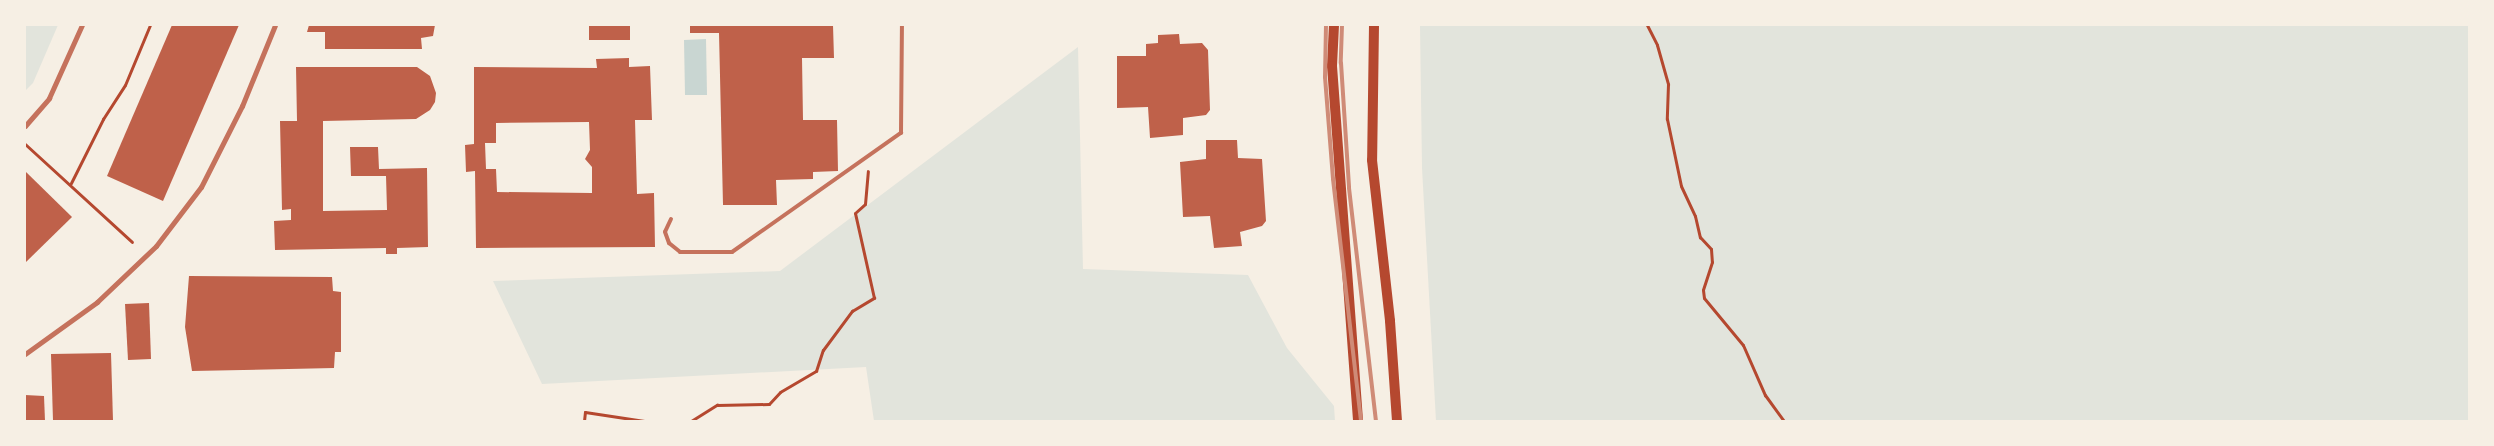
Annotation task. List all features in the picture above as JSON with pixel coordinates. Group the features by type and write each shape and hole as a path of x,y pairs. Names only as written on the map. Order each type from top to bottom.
{"main road":[{"path":"1334,25 1332,66 1358,421"},
{"path":"1374,25 1372,160 1390,321 1397,421"}],"street":[{"path":"25,126 49,98 82,25"},
{"path":"25,354 96,302 156,246 201,186 242,106 275,25"}],"lane":[{"path":"671,219 665,232 669,244 680,252 732,252 901,133 902,25"}],"path":[{"path":"71,184 103,118 125,85 150,25"},
{"path":"1646,25 1657,45 1668,84 1667,119 1680,186 1696,216 1700,237 1711,249 1712,262 1703,290 1704,298 1743,345 1765,395 1784,421"},
{"path":"25,144 71,184 132,242"},
{"path":"691,421 717,405 769,404 780,392 816,371 823,350 852,311 874,298 855,212 865,204 869,155"},
{"path":"585,421 585,412 644,421"}],"shaded area":[{"path":"25,25 58,25 33,83 25,91"},
{"path":"1420,25 2469,25 2469,421 1436,421 1422,168"},
{"path":"706,39 707,95 685,95 684,40"},
{"path":"1078,47 1083,269 1248,275 1287,348 1334,406 1335,421 874,421 866,367 542,384 493,281 780,271"}],"building":[{"path":"172,25 239,25 163,201 107,176"},
{"path":"309,25 435,25 433,36 421,38 422,49 325,49 325,32 307,32"},
{"path":"589,25 630,25 630,40 589,40"},
{"path":"690,25 833,25 834,58 802,58 803,120 837,120 838,171 813,172 813,179 776,180 777,205 723,205 719,33 690,33"},
{"path":"1179,34 1180,44 1202,43 1208,50 1210,110 1206,115 1183,118 1183,135 1150,138 1148,107 1117,108 1117,56 1146,56 1146,44 1158,43 1158,35"},
{"path":"629,58 629,67 650,66 652,120 635,120 637,194 654,193 655,247 476,248 475,171 466,172 465,145 474,144 474,67 597,68 596,59","holes":["589,122 590,150 585,159 592,167 592,193 497,192 496,169 486,169 485,143 496,143 496,123"]},
{"path":"296,67 417,67 430,76 436,93 435,102 430,110 416,119 323,121 323,211 387,210 386,176 351,176 350,147 378,147 379,169 427,168 428,247 397,248 397,254 386,254 386,248 275,250 274,221 291,220 291,209 282,210 280,121 297,121"},
{"path":"1206,140 1237,140 1238,158 1262,159 1266,221 1262,226 1240,232 1242,246 1214,248 1210,216 1183,217 1180,162 1206,159"},
{"path":"25,171 72,217 25,263"},
{"path":"189,276 332,277 333,291 341,292 341,352 335,352 334,368 192,371 185,327"},
{"path":"149,303 151,359 128,360 125,304"},
{"path":"111,353 113,421 53,421 51,354"},
{"path":"25,395 44,396 45,421 25,421"}],"railway":[{"path":"1326,25 1325,77 1333,179 1361,421"},
{"path":"1342,25 1341,63 1349,188 1376,421"}]}
